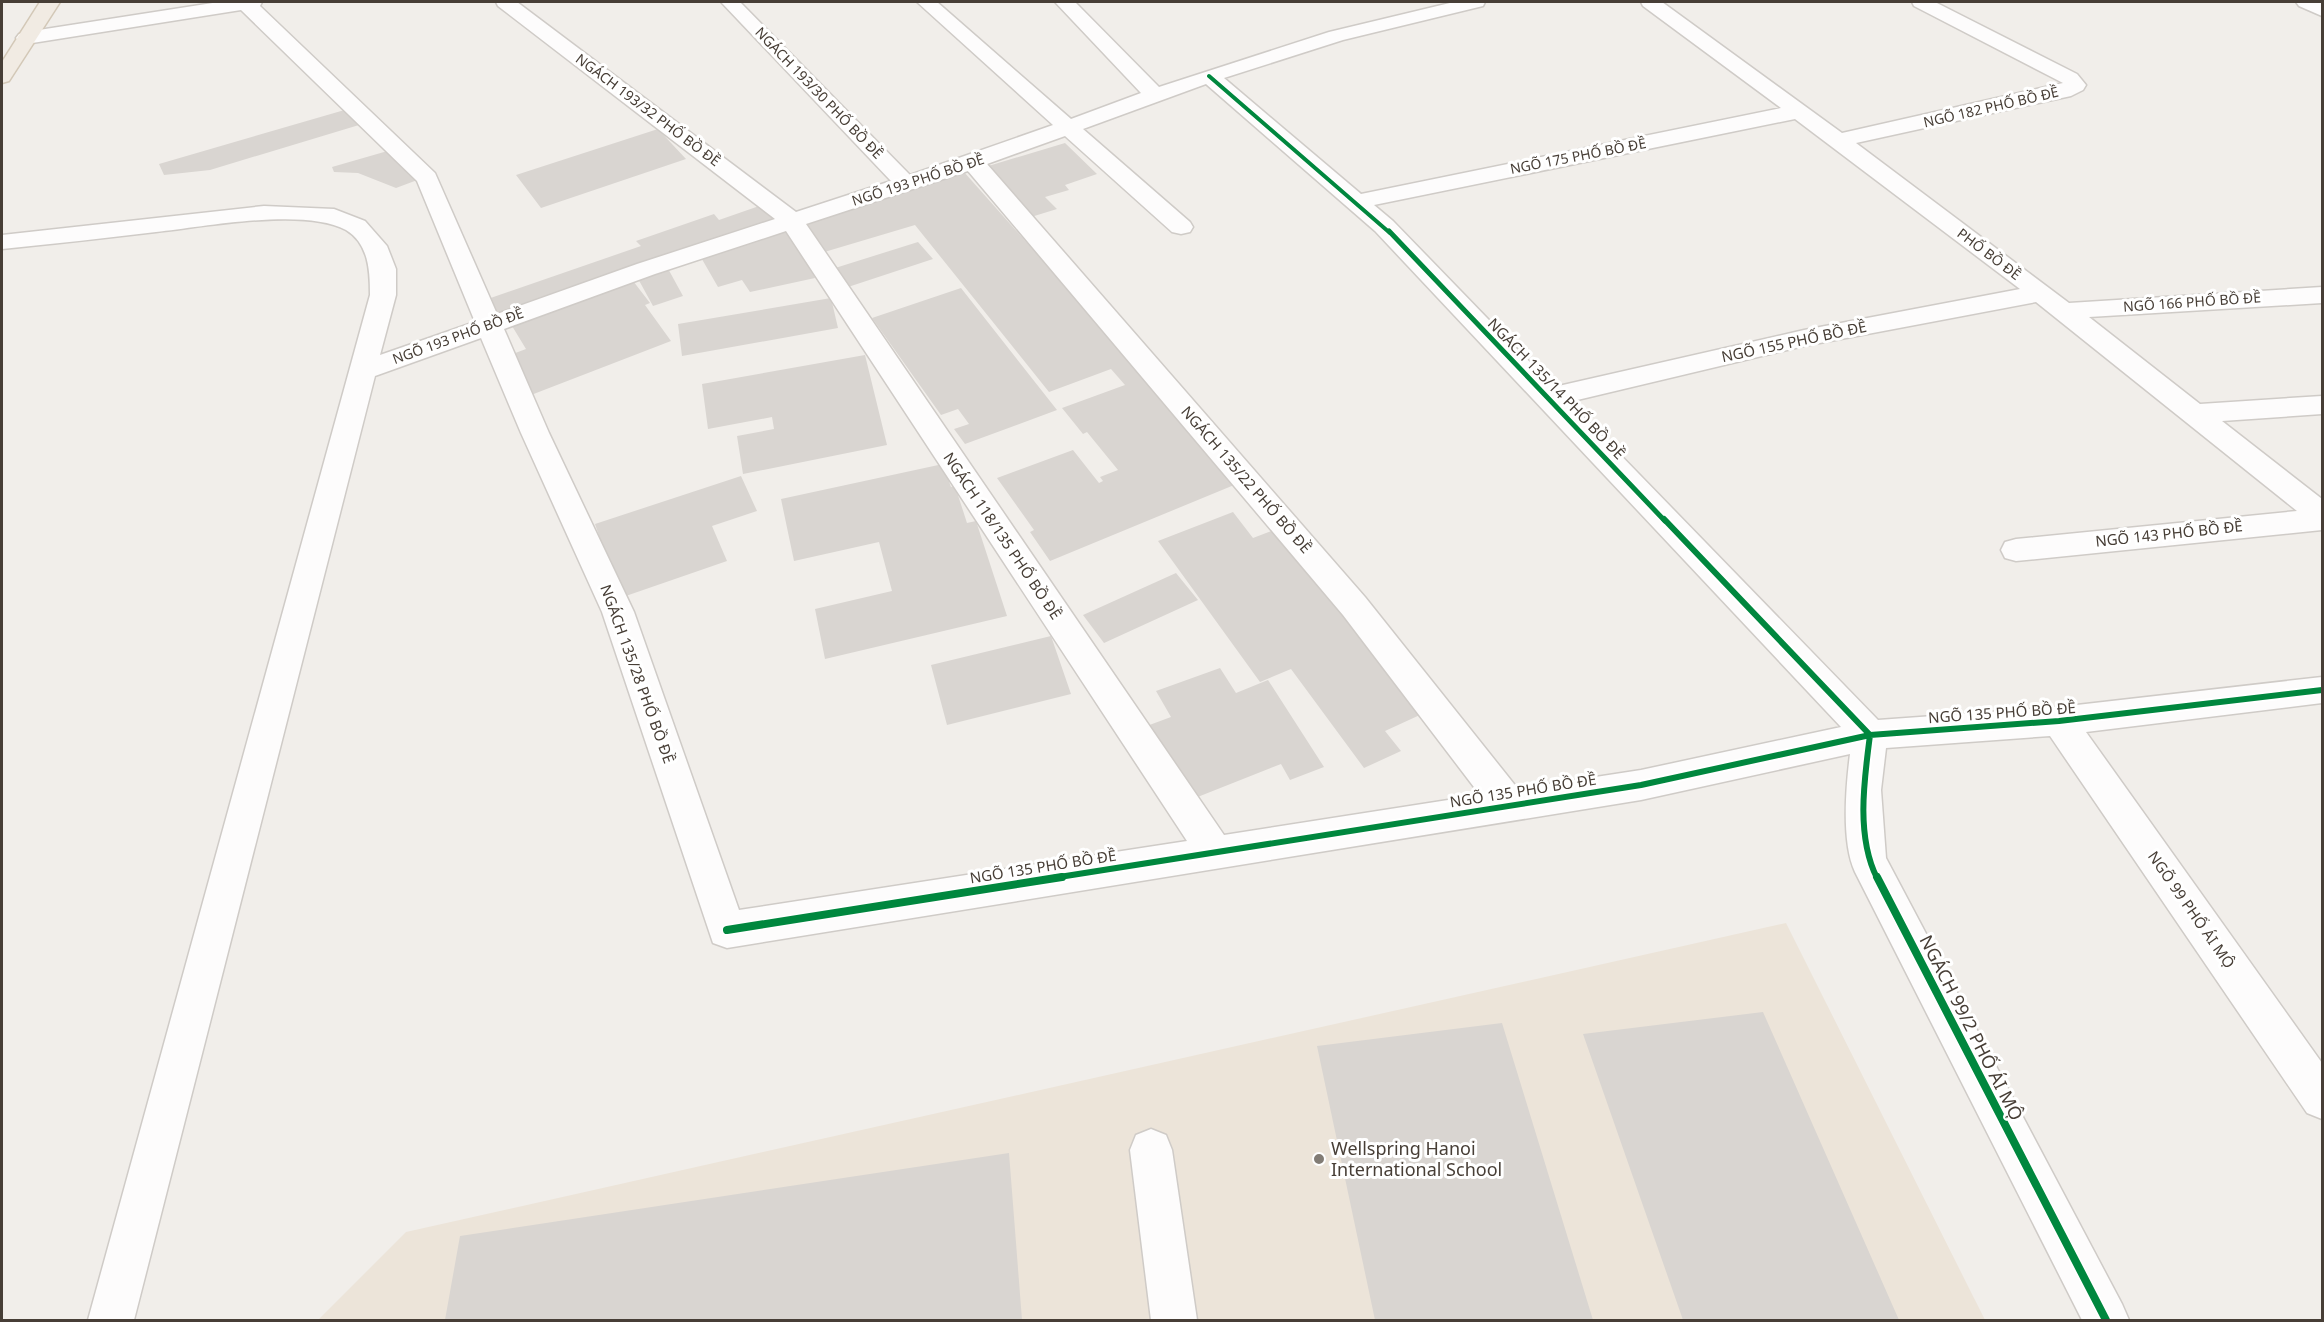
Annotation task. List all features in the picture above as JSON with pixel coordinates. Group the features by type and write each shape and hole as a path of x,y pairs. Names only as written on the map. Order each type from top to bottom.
{"main road":[{"path":"2,77 50,2"}],"street":[{"path":"26,38 249,2"},
{"name":"NGÁCH 135/28 PHỐ BỒ ĐỀ","path":"249,2 427,178 535,433 618,612 727,930"},
{"name":"NGÁCH 193/32 PHỐ BỒ ĐỀ","path":"505,2 791,220"},
{"name":"NGÁCH 193/30 PHỐ BỒ ĐỀ","path":"730,2 907,185"},
{"path":"926,2 1181,227"},
{"path":"1064,2 1155,96"},
{"name":"NGÕ 193 PHỐ BỒ ĐỀ","path":"363,371 490,324 791,220 907,185 973,162 1209,76 1336,36 1476,2"},
{"name":"PHỐ BỒ ĐỀ","path":"1650,2 1840,140 2041,293 2322,516"},
{"name":"NGÕ 182 PHỐ BỒ ĐỀ","path":"1840,140 2063,91 2075,85 2070,78 1921,2"},
{"path":"2306,2 2322,10"},
{"name":"NGÁCH 135/14 PHỐ BỒ ĐỀ","path":"1209,76 1384,226 1870,735"},
{"name":"NGÕ 175 PHỐ BỒ ĐỀ","path":"1356,202 1800,111"},
{"name":"NGÁCH 135/22 PHỐ BỒ ĐỀ","path":"973,162 1354,606 1510,806"},
{"path":"2,242 264,213 326,214 356,226 375,246 383,269 383,295 111,1320"},
{"name":"NGÁCH 118/135 PHỐ BỒ ĐỀ","path":"791,220 1214,851"},
{"name":"NGÕ 155 PHỐ BỒ ĐỀ","path":"1548,398 1803,338 2041,293"},
{"name":"NGÕ 166 PHỐ BỒ ĐỀ","path":"2062,311 2322,295"},
{"path":"2192,414 2322,405"},
{"name":"NGÕ 143 PHỐ BỒ ĐỀ","path":"2016,550 2322,516"},
{"name":"NGÕ 135 PHỐ BỒ ĐỀ","path":"727,930 1641,785 1870,735 2059,722 2322,690"},
{"name":"NGÕ 99 PHỐ ÁI MỘ","path":"2059,722 2322,1098"},
{"name":"NGÁCH 99/2 PHỐ ÁI MỘ","path":"1870,735 1863,790 1868,860 2106,1320"},
{"path":"1151,1150 1174,1320"}],"shaded area":[{"name":"Wellspring Hanoi International School","path":"1786,923 1985,1320 318,1320 406,1232"}],"building":[{"path":"348,109 359,125 210,170 164,175 159,164"},
{"path":"658,129 686,159 541,208 516,175"},
{"path":"1065,143 1097,174 1065,185 1069,190 1045,197 1057,209 1031,217 985,167"},
{"path":"391,150 420,179 396,188 358,173 334,172 332,167"},
{"path":"964,172 1239,483 1050,561 1030,532 1034,530 997,478 1073,450 1099,483 1103,481 1100,477 1118,470 1087,432 1083,434 1062,408 1125,385 1111,369 1049,392 915,225 821,253 799,221"},
{"path":"762,205 776,221 493,320 482,301 641,246 636,241 714,214 719,220"},
{"path":"789,227 810,259 815,278 750,292 742,280 718,287 699,254"},
{"path":"918,242 933,259 845,288 832,269"},
{"path":"666,265 683,296 653,306 636,275"},
{"path":"630,277 650,303 645,305 671,341 531,395 507,356 526,349 509,321"},
{"path":"961,288 1057,410 965,444 954,429 969,424 958,409 941,415 872,318"},
{"path":"831,298 838,328 682,356 678,324"},
{"path":"865,355 887,445 743,474 737,436 774,429 772,417 708,429 702,384"},
{"path":"943,464 951,487 955,486 967,523 976,521 1007,616 825,659 815,609 892,591 879,542 794,561 781,499"},
{"path":"741,476 757,511 712,526 727,561 620,598 595,524"},
{"path":"1233,512 1253,538 1274,530 1422,714 1385,731 1401,751 1364,768 1291,669 1260,682 1158,541"},
{"path":"1176,573 1198,600 1104,643 1083,615"},
{"path":"1051,636 1071,694 947,725 931,665"},
{"path":"1220,668 1236,693 1268,680 1324,767 1290,780 1281,764 1185,802 1144,727 1171,717 1156,691"},
{"path":"1763,1012 1899,1320 1683,1320 1583,1034"},
{"path":"1502,1023 1593,1320 1375,1320 1317,1046"},
{"path":"1009,1153 1022,1320 445,1320 460,1236"}],"cycle path":[{"path":"1209,76 1384,226 1870,735 1863,790 1868,860 2106,1320"},
{"path":"727,930 1641,785 1870,735 2059,721 2322,690"}],"place":[{"name":"Wellspring Hanoi International School","path":"1319,1159"}]}
